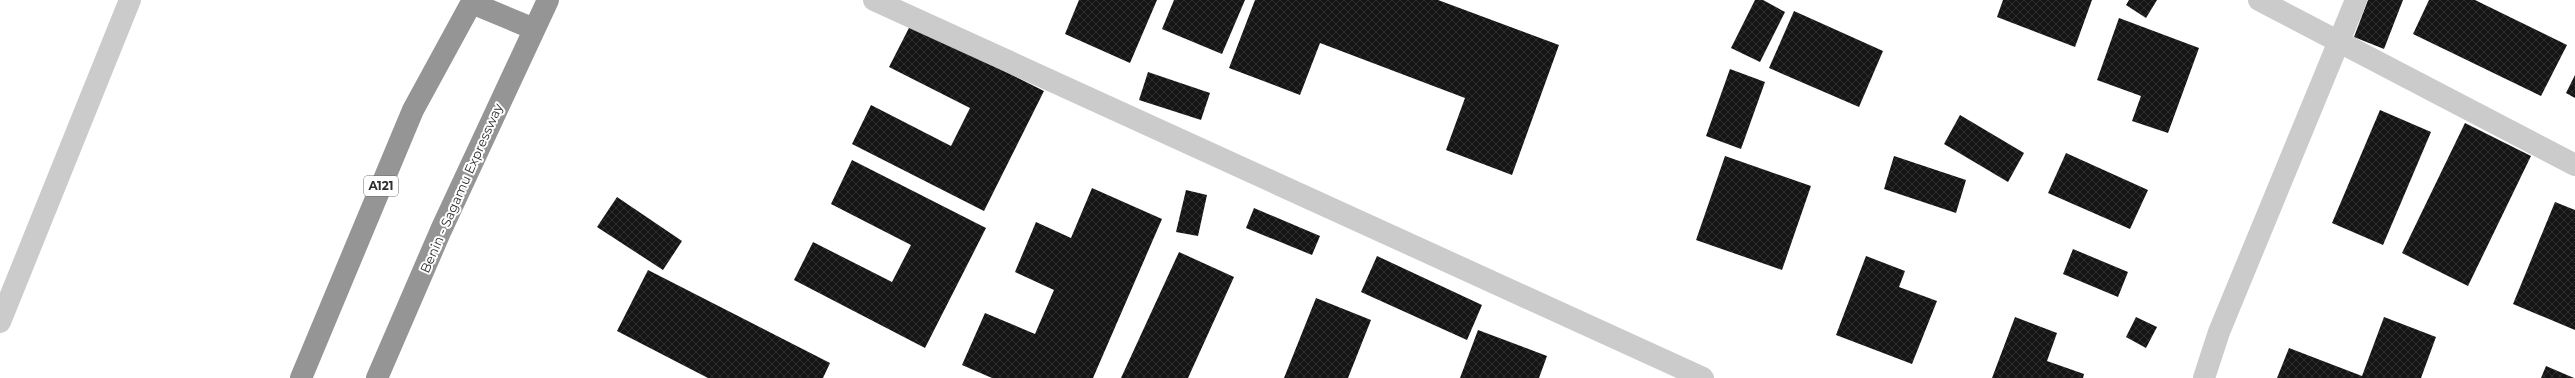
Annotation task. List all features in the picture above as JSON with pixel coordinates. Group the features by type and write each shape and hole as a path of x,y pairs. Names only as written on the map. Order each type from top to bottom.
{"highway":[{"name":"Benin - Sagamu Expressway","path":"377,378 441,230 548,0"},
{"path":"473,2 534,29"},
{"name":"A121","path":"301,378 414,110 473,2"}],"street":[{"path":"0,322 130,0"},
{"path":"874,0 1703,378"},
{"path":"2259,0 2341,41 2575,165"},
{"path":"2204,378 2218,332 2341,41 2356,0"}],"building":[{"path":"1079,0 1157,0 1130,63 1065,34"},
{"path":"1174,0 1245,0 1222,54 1162,29"},
{"path":"1255,0 1438,0 1559,45 1512,175 1446,150 1465,98 1320,43 1300,95 1229,68"},
{"path":"1755,0 1763,0 1785,12 1760,62 1731,48"},
{"path":"2003,0 2092,0 2075,47 1997,17"},
{"path":"2129,0 2157,0 2146,18 2126,5"},
{"path":"2368,0 2403,0 2384,49 2354,37"},
{"path":"2429,0 2475,0 2567,45 2541,96 2413,34"},
{"path":"1794,11 1883,51 1859,107 1769,68"},
{"path":"2119,18 2199,48 2168,133 2132,121 2141,96 2097,80"},
{"path":"911,24 1044,91 984,211 852,144 871,105 951,146 970,108 889,67"},
{"path":"1730,69 1765,82 1741,149 1706,136"},
{"path":"1148,72 1210,93 1201,120 1139,100"},
{"path":"2575,75 2575,98 2566,93"},
{"path":"2380,110 2431,132 2383,245 2332,223"},
{"path":"1960,115 2024,153 2008,182 1944,144"},
{"path":"2465,123 2531,156 2468,286 2402,253"},
{"path":"2066,153 2148,190 2130,229 2048,193"},
{"path":"1725,156 1811,186 1782,270 1696,240"},
{"path":"1894,156 1966,180 1956,213 1884,189"},
{"path":"852,160 986,228 925,348 794,280 813,242 892,282 911,245 831,204"},
{"path":"1092,188 1162,219 1093,378 992,378 962,365 985,313 1035,334 1054,290 1015,272 1036,222 1071,238"},
{"path":"1186,190 1207,195 1198,236 1176,232"},
{"path":"617,197 682,241 663,270 597,227"},
{"path":"2555,202 2575,210 2575,330 2513,304"},
{"path":"1254,208 1320,236 1312,255 1246,228"},
{"path":"2073,249 2128,272 2118,297 2063,274"},
{"path":"1179,252 1234,277 1188,378 1121,378"},
{"path":"1377,256 1482,305 1467,340 1361,292"},
{"path":"1866,256 1905,271 1899,287 1937,301 1912,364 1836,335"},
{"path":"648,270 830,363 823,378 708,378 617,331"},
{"path":"1316,298 1371,320 1348,378 1284,378"},
{"path":"2015,317 2057,333 2047,361 2084,374 2083,378 1992,378"},
{"path":"2136,317 2157,327 2146,348 2126,337"},
{"path":"2384,317 2436,337 2421,378 2277,378 2289,348 2362,376"},
{"path":"1478,330 1547,356 1539,378 1460,378"},
{"path":"2546,366 2574,378 2541,378"}]}
